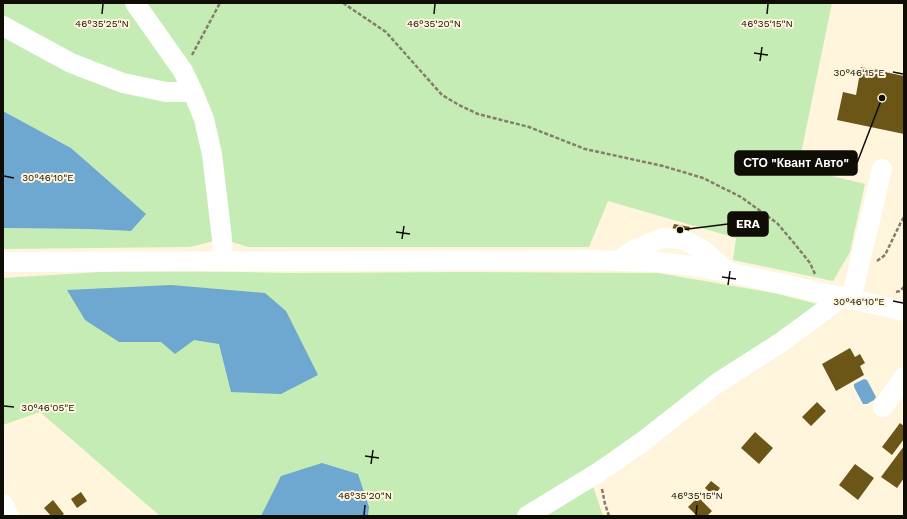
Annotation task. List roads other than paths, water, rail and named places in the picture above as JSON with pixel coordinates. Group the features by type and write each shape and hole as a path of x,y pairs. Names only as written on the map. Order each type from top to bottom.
{"street":[{"path":"135,3 183,71 204,119 212,154 222,239 223,261"},
{"path":"3,26 71,63 123,83 166,92 193,92"},
{"path":"527,516 599,472 642,442 716,384 780,343 829,307 856,280 882,169"},
{"path":"3,262 656,262 728,272 904,312"},
{"path":"883,407 904,377"},
{"path":"3,504 10,516"}],"water":[{"path":"3,111 71,148 146,214 131,231 3,228"},
{"path":"171,285 265,293 286,311 318,375 281,394 231,392 219,344 194,340 175,354 161,342 119,342 85,320 67,290"},
{"path":"864,379 867,380 876,397 867,404 863,404 854,387 854,384"},
{"path":"322,463 358,474 369,507 368,516 261,516 281,476"}],"place":[{"name":"СТО \"Квант Авто\"","path":"882,98"},
{"name":"ERA","path":"680,230"}]}
